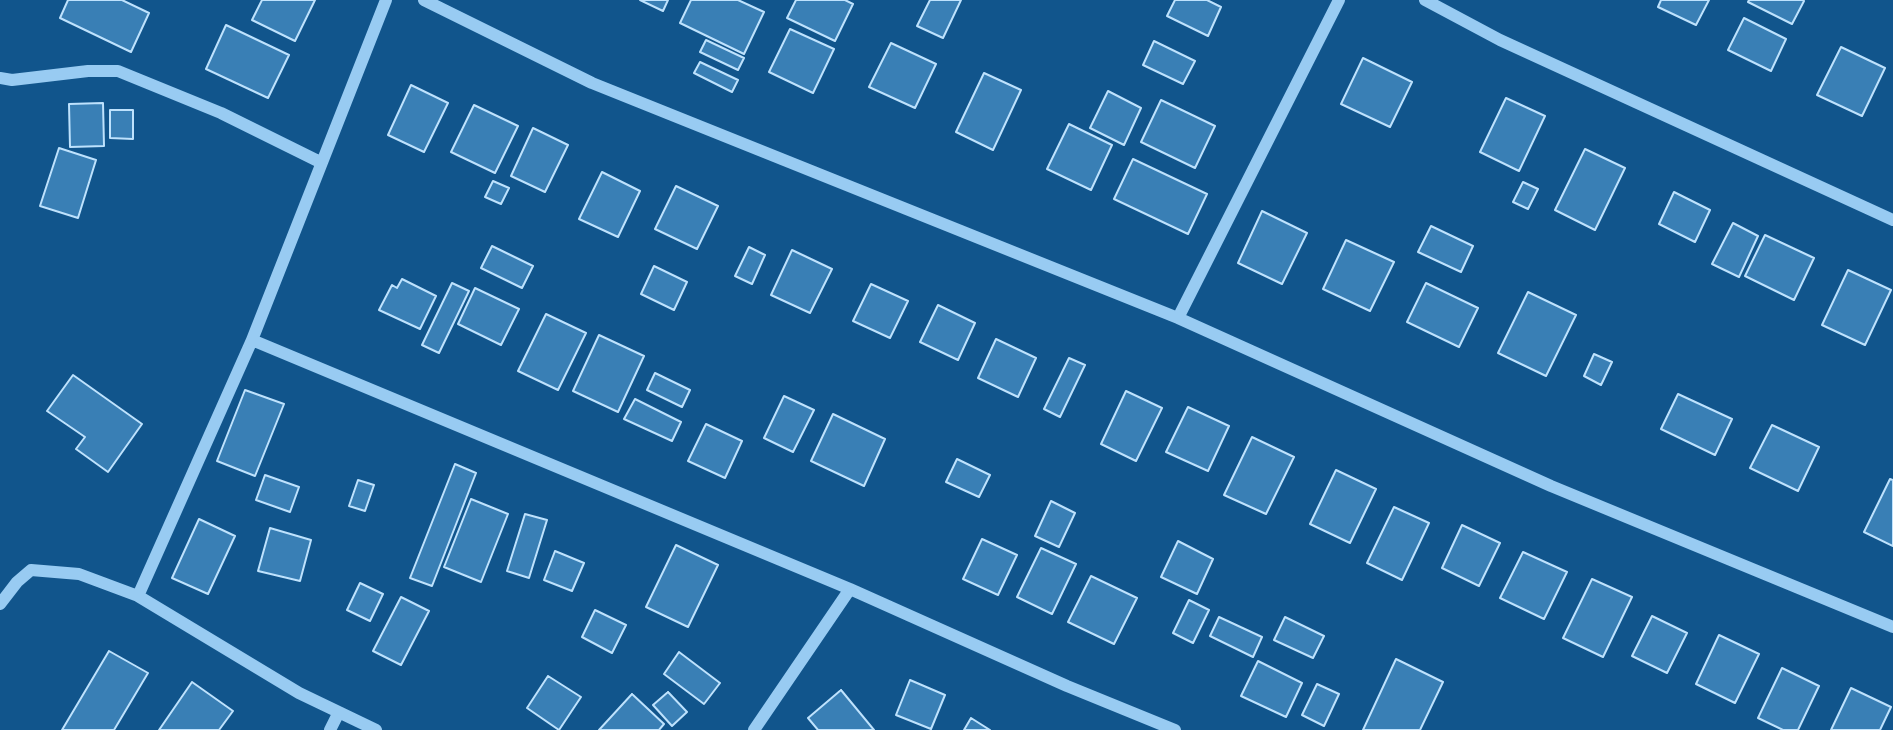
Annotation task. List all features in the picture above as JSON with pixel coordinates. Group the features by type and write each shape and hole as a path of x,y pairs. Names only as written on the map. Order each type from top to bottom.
{"street":[{"path":"138,596 252,340 386,0"},
{"path":"424,0 592,83 1178,318 1551,486 1893,627"},
{"path":"1178,318 1339,0"},
{"path":"1425,0 1500,40 1893,220"},
{"path":"0,78 12,80 88,71 118,71 221,113 320,162"},
{"path":"252,340 850,589 1067,686 1175,730"},
{"path":"0,604 17,582 31,570 79,575 138,596 299,693 376,730"},
{"path":"754,730 850,589"},
{"path":"330,730 339,712"}],"building":[{"path":"68,0 122,0 149,13 131,52 60,18"},
{"path":"262,0 315,0 295,41 252,20"},
{"path":"640,0 668,0 663,11"},
{"path":"691,0 738,0 764,12 744,54 680,23"},
{"path":"796,0 845,0 853,4 835,41 787,18"},
{"path":"930,0 961,0 943,38 917,26"},
{"path":"1175,0 1207,0 1221,7 1208,36 1167,16"},
{"path":"1661,0 1709,0 1696,25 1658,7"},
{"path":"1804,1 1792,24 1748,2"},
{"path":"1744,18 1786,39 1771,71 1728,50"},
{"path":"226,25 289,55 268,98 206,69"},
{"path":"790,29 834,49 813,93 769,72"},
{"path":"706,40 744,58 738,70 700,52"},
{"path":"1154,41 1195,61 1183,84 1143,65"},
{"path":"891,43 936,64 915,108 869,87"},
{"path":"1841,47 1885,68 1862,116 1817,95"},
{"path":"1363,58 1412,82 1390,127 1341,104"},
{"path":"700,62 738,80 732,92 694,73"},
{"path":"984,73 1021,90 993,150 956,132"},
{"path":"411,85 448,103 424,152 388,135"},
{"path":"1108,91 1141,108 1124,145 1090,128"},
{"path":"1506,98 1545,116 1519,171 1480,152"},
{"path":"1161,100 1215,126 1195,168 1141,142"},
{"path":"103,103 104,146 70,147 69,104"},
{"path":"474,105 518,126 495,173 451,152"},
{"path":"110,110 133,110 133,139 110,138"},
{"path":"1069,124 1112,145 1091,190 1047,169"},
{"path":"533,128 568,145 545,192 511,176"},
{"path":"59,148 96,160 78,218 40,206"},
{"path":"1585,149 1625,168 1595,230 1555,210"},
{"path":"1133,159 1207,194 1188,234 1114,199"},
{"path":"602,172 640,191 618,237 579,219"},
{"path":"493,181 509,188 501,204 485,197"},
{"path":"1523,182 1538,189 1528,209 1513,202"},
{"path":"676,186 718,206 697,249 655,229"},
{"path":"1674,192 1710,210 1695,242 1659,224"},
{"path":"1262,211 1307,233 1282,284 1238,263"},
{"path":"1733,223 1758,236 1739,277 1712,264"},
{"path":"1431,226 1473,246 1461,272 1418,252"},
{"path":"1765,235 1814,258 1794,300 1745,276"},
{"path":"1346,240 1394,262 1370,311 1323,289"},
{"path":"492,246 533,266 522,288 481,268"},
{"path":"749,247 765,255 752,284 735,276"},
{"path":"792,250 832,269 810,313 771,295"},
{"path":"654,266 687,282 674,310 641,294"},
{"path":"1848,270 1891,290 1865,345 1822,325"},
{"path":"402,279 436,296 420,329 379,310 392,285 397,288"},
{"path":"452,283 469,291 439,353 422,345"},
{"path":"1426,283 1478,308 1459,347 1407,322"},
{"path":"871,284 908,301 890,338 853,321"},
{"path":"475,288 519,309 501,345 458,324"},
{"path":"1528,292 1576,315 1546,376 1498,353"},
{"path":"938,305 975,323 958,360 920,342"},
{"path":"546,314 586,333 558,390 518,371"},
{"path":"599,335 644,356 618,412 573,391"},
{"path":"996,339 1036,358 1018,397 978,378"},
{"path":"1594,354 1612,362 1601,385 1584,376"},
{"path":"1069,358 1085,365 1060,417 1044,409"},
{"path":"655,373 690,390 682,407 647,390"},
{"path":"73,375 142,424 108,472 76,449 85,437 47,411"},
{"path":"245,390 284,404 255,476 217,461"},
{"path":"1126,391 1162,408 1136,461 1101,444"},
{"path":"1678,394 1732,419 1715,455 1661,429"},
{"path":"784,396 814,410 793,452 764,438"},
{"path":"635,399 681,422 672,441 624,419"},
{"path":"1188,407 1229,426 1208,471 1166,452"},
{"path":"833,414 885,439 864,486 811,461"},
{"path":"706,424 742,441 725,478 688,461"},
{"path":"1772,425 1819,447 1798,491 1750,468"},
{"path":"1252,437 1294,457 1266,514 1224,495"},
{"path":"957,459 990,475 979,497 946,482"},
{"path":"455,464 476,473 432,586 410,578"},
{"path":"1336,470 1376,489 1350,543 1310,524"},
{"path":"265,475 299,487 290,512 256,500"},
{"path":"1890,479 1893,480 1893,546 1864,532"},
{"path":"358,480 374,485 365,511 349,506"},
{"path":"471,499 508,514 481,582 444,567"},
{"path":"1051,501 1075,513 1059,547 1035,536"},
{"path":"1394,507 1429,523 1402,580 1367,563"},
{"path":"525,514 547,520 529,578 507,571"},
{"path":"199,519 235,536 208,594 172,578"},
{"path":"1462,525 1500,543 1479,586 1442,568"},
{"path":"270,528 311,540 300,581 258,571"},
{"path":"982,539 1017,555 998,595 963,579"},
{"path":"1178,541 1213,559 1197,594 1161,577"},
{"path":"676,545 718,565 688,627 646,607"},
{"path":"1041,548 1076,564 1052,614 1017,597"},
{"path":"555,551 584,563 572,591 544,580"},
{"path":"1523,552 1567,572 1544,619 1500,598"},
{"path":"1091,576 1137,598 1114,644 1068,622"},
{"path":"1592,579 1632,597 1603,657 1563,638"},
{"path":"360,583 383,594 370,621 347,610"},
{"path":"401,597 429,611 401,665 373,651"},
{"path":"1189,600 1209,610 1193,643 1173,633"},
{"path":"595,610 626,625 612,653 582,637"},
{"path":"1652,616 1687,633 1667,673 1632,656"},
{"path":"1219,617 1262,637 1253,657 1210,636"},
{"path":"1285,617 1324,636 1313,658 1274,640"},
{"path":"1719,635 1759,654 1735,703 1696,684"},
{"path":"109,651 148,673 114,730 62,730"},
{"path":"679,652 720,683 704,704 664,674"},
{"path":"1396,659 1443,682 1420,730 1363,730"},
{"path":"1258,661 1302,683 1286,717 1241,696"},
{"path":"1782,668 1819,686 1798,730 1783,730 1758,718"},
{"path":"548,676 581,697 559,730 527,708"},
{"path":"910,680 945,695 931,729 896,715"},
{"path":"192,682 233,711 219,730 159,730"},
{"path":"1317,684 1339,694 1324,726 1302,715"},
{"path":"1851,688 1891,707 1880,730 1831,730"},
{"path":"841,690 874,730 818,730 808,718"},
{"path":"668,692 687,712 672,726 653,705"},
{"path":"632,694 664,724 659,730 599,730"},
{"path":"971,718 990,730 964,730"}]}
